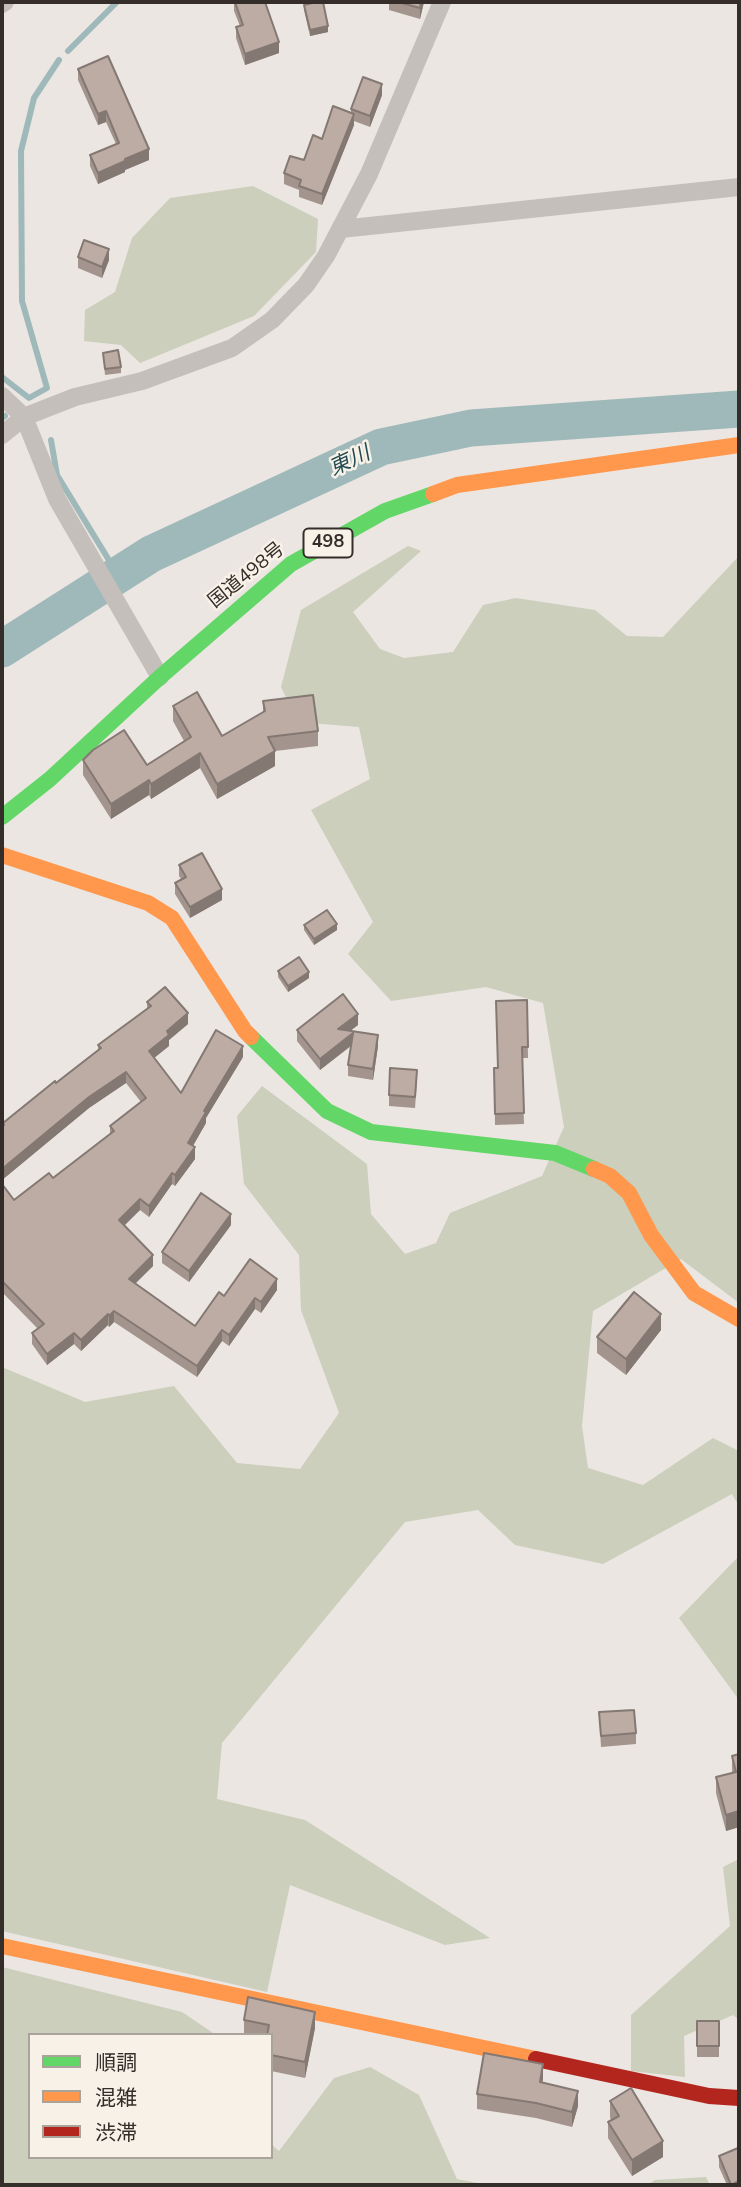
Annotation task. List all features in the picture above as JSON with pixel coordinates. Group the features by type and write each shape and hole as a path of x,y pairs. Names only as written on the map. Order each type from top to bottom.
{"main road":[{"name":"国道498号","path":"2,817 50,779 160,677 291,564 385,511 457,485 739,445"},
{"path":"2,855 148,903 172,918 245,1031 327,1111 372,1132 555,1153 610,1176 629,1193 651,1235 694,1293 739,1319"},
{"path":"2,1946 709,2096 739,2098"}],"street":[{"path":"2,435 24,416 75,397 142,381 232,348 272,320 306,285 341,229 369,174 442,2"},
{"path":"341,229 739,187"},
{"path":"2,396 24,416 57,499 160,677"}],"green space":[{"path":"253,186 318,219 316,252 254,316 140,363 121,345 84,341 85,310 115,292 132,238 170,198"},
{"path":"408,546 421,551 353,612 380,649 404,658 453,652 483,605 516,598 595,610 627,636 663,637 738,557 739,550 739,1303 681,1259 593,1311 582,1426 588,1468 643,1485 713,1438 739,1451 739,1506 732,1494 603,1564 515,1545 478,1510 405,1522 222,1743 217,1799 305,1820 490,1938 445,1945 290,1885 267,1992 2,1931 2,1367 85,1402 174,1386 237,1463 300,1469 339,1413 301,1310 299,1255 244,1184 237,1116 262,1086 367,1164 371,1214 405,1254 436,1243 450,1213 542,1176 564,1127 543,1003 486,987 391,1001 348,954 373,922 311,810 370,779 359,727 298,722 281,687 301,610"},
{"path":"739,1556 739,1700 679,1618"},
{"path":"739,1859 739,2020 733,2015 684,2036 685,2077 631,2071 631,2015 730,1926 723,1867"},
{"path":"2,1967 182,2012 213,2033 28,2033 28,2159 273,2159 273,2146 279,2151 334,2078 370,2067 419,2095 457,2179 488,2185 2,2185"},
{"path":"706,2177 710,2185 648,2185 655,2180"}],"building":[{"path":"235,2 265,2 279,42 245,54 236,27 243,25"},
{"path":"323,2 328,26 310,30 304,5"},
{"path":"398,2 421,2 420,8"},
{"path":"108,56 149,149 98,173 90,155 119,143 106,111 98,114 78,69"},
{"path":"363,77 382,84 370,116 351,109"},
{"path":"333,106 354,114 322,194 299,186 301,180 284,173 290,156 304,160 313,135 322,139"},
{"path":"84,240 109,249 102,267 78,257"},
{"path":"118,350 121,367 105,369 103,353"},
{"path":"197,692 222,736 265,711 263,701 313,695 318,731 268,737 275,751 217,784 200,753 151,784 149,780 111,804 83,760 93,750 124,730 147,765 191,737 173,706"},
{"path":"202,853 222,889 190,907 175,883 186,877 179,865"},
{"path":"327,910 337,924 314,939 304,925"},
{"path":"299,957 309,972 288,986 278,971"},
{"path":"165,987 188,1013 167,1031 169,1035 149,1051 181,1093 216,1030 243,1046 188,1143 195,1147 175,1175 172,1173 149,1206 140,1199 119,1220 153,1255 129,1279 195,1326 219,1292 224,1296 250,1259 277,1279 261,1302 255,1298 229,1335 222,1330 197,1366 114,1311 81,1340 74,1333 47,1354 32,1333 44,1324 2,1281 2,1184 14,1200 49,1173 53,1178 114,1131 110,1126 146,1098 126,1072 89,1097 2,1169 3,1123 101,1048 98,1045 151,1006 147,1002"},
{"path":"343,994 358,1014 338,1029 378,1035 373,1069 348,1065 353,1033 320,1059 297,1030"},
{"path":"527,1000 528,1047 522,1047 524,1113 495,1114 494,1068 498,1068 496,1001"},
{"path":"390,1068 417,1070 415,1097 389,1095"},
{"path":"201,1193 231,1214 189,1271 162,1252"},
{"path":"634,1292 661,1314 626,1359 597,1337"},
{"path":"634,1710 636,1733 601,1736 599,1712"},
{"path":"739,1754 739,1811 726,1815 716,1777 736,1772 732,1756"},
{"path":"248,1997 315,2012 305,2062 273,2055 273,2033 267,2033 269,2025 244,2020"},
{"path":"697,2021 719,2021 719,2046 697,2046"},
{"path":"484,2053 543,2064 540,2082 578,2091 572,2112 536,2103 477,2094"},
{"path":"631,2088 663,2141 632,2160 608,2122 619,2116 610,2101"},
{"path":"738,2148 739,2181 731,2185 719,2156"}],"waterway":[{"path":"68,51 117,2"},
{"path":"2,377 29,398 47,388 22,301 21,151 34,98 59,60"},
{"name":"東川","path":"2,649 151,554 381,447 471,428 739,409"},
{"path":"51,440 57,475 118,575"}],"traffic: fast":[{"path":"2,817 50,779 160,677 291,564 385,511 433,494"},
{"path":"251,1037 327,1111 371,1132 555,1153 594,1169"}],"traffic: slow":[{"path":"433,494 457,485 739,445"},
{"path":"2,855 148,903 172,918 251,1037"},
{"path":"594,1169 610,1176 629,1193 651,1235 694,1293 739,1319"},
{"path":"2,1946 536,2059"}],"traffic: jam":[{"path":"536,2059 709,2096 739,2098"}]}
